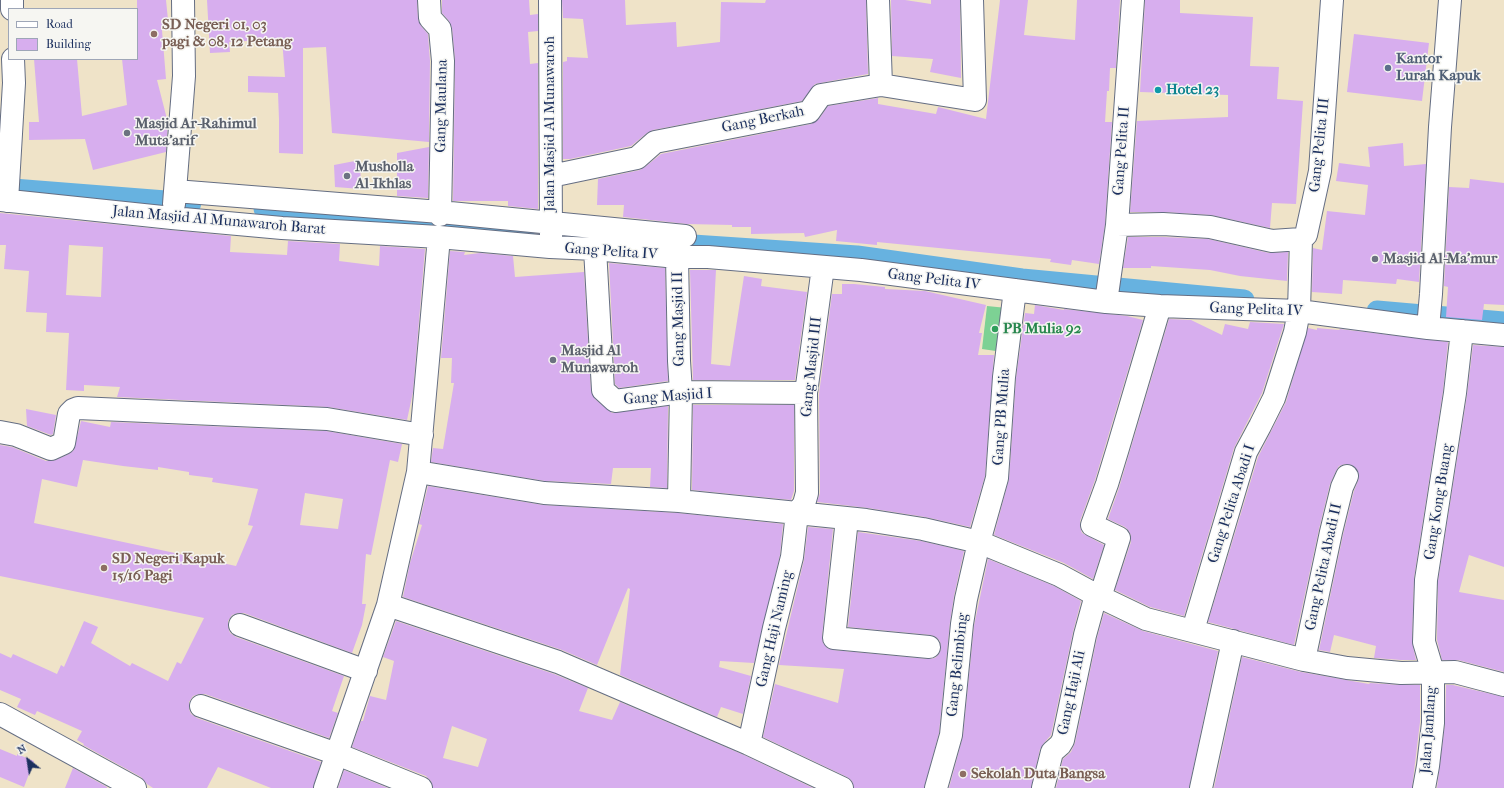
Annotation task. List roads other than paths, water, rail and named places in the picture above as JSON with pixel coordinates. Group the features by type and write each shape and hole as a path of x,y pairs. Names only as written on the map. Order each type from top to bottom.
{"street":[{"path":"174,203 184,76 183,0"},
{"name":"Gang Maulana","path":"429,0 430,18 440,29 443,60 440,214"},
{"name":"Jalan Masjid Al Munawaroh","path":"550,0 550,235"},
{"path":"878,0 881,85"},
{"name":"Gang Berkah","path":"551,176 637,158 655,142 809,112 820,95 881,85 975,100 972,0"},
{"name":"Gang Pelita II","path":"1108,292 1117,225 1133,0"},
{"name":"Gang Pelita III","path":"1299,306 1301,239 1306,235 1320,171 1332,0"},
{"path":"1428,325 1432,294 1440,127 1450,0"},
{"path":"6,194 14,83 13,60"},
{"name":"Jalan Masjid Al Munawaroh Barat","path":"6,194 174,203 284,213 438,237"},
{"path":"284,213 440,214 550,235 685,236"},
{"path":"1117,225 1163,224 1210,227 1272,241 1301,239"},
{"name":"Gang Pelita IV","path":"438,237 550,235 594,249 677,257 708,257 869,271 1016,290 1108,292 1160,306 1299,306 1504,335"},
{"path":"324,788 388,605 418,472 438,237"},
{"name":"Gang Masjid I","path":"594,249 603,390 615,401 681,392 806,393"},
{"name":"Gang Masjid II","path":"677,257 681,392 679,501"},
{"name":"Gang Masjid III","path":"797,513 804,504 807,493 806,393 823,267"},
{"name":"Gang PB Mulia","path":"979,542 997,478 1004,377 1016,290"},
{"name":"Gang Haji Ali","path":"1043,788 1052,752 1060,745 1062,740 1084,635 1096,596 1103,588 1119,537 1092,525 1118,448 1160,306"},
{"name":"Gang Pelita Abadi I","path":"1193,630 1246,452 1274,398 1295,332 1299,306"},
{"name":"Gang Kong Buang","path":"1433,672 1424,642 1426,580 1456,393 1462,330"},
{"path":"0,432 16,435 51,449 64,443 69,414 78,408 327,419 422,435"},
{"path":"418,472 544,493 679,501 866,520 923,528 979,542 1059,576 1096,596 1146,618 1304,660 1347,668 1401,672 1460,673 1504,685"},
{"name":"Gang Pelita Abadi II","path":"1304,660 1331,532 1342,487 1347,476"},
{"name":"Gang Haji Naming","path":"749,744 774,628 792,557 797,513"},
{"path":"847,519 834,638 929,647"},
{"name":"Gang Belimbing","path":"936,788 951,735 962,624 979,542"},
{"path":"388,605 558,662 749,744 842,788"},
{"path":"240,625 366,671"},
{"path":"1201,788 1233,641"},
{"name":"Jalan Jamlang","path":"1424,788 1432,734 1433,672"},
{"path":"201,706 337,754 422,788"},
{"path":"0,714 113,783 134,788"}],"waterway":[{"path":"0,188 191,203"},
{"path":"264,209 524,234"},
{"path":"663,243 857,256 1022,279 1244,300"},
{"path":"1377,311 1504,322"}],"place":[{"name":"SD Negeri 01, 03 pagi & 08, 12 Petang","path":"154,34"},
{"name":"Kantor Lurah Kapuk","path":"1388,68"},
{"name":"Hotel 23","path":"1158,90"},
{"name":"Masjid Ar-Rahimul Muta'arif","path":"127,133"},
{"name":"Musholla Al-Ikhlas","path":"347,176"},
{"name":"Masjid Al-Ma'mur","path":"1375,259"},
{"name":"PB Mulia 92","path":"995,329"},
{"name":"Masjid Al Munawaroh","path":"553,360"},
{"name":"SD Negeri Kapuk 15/16 Pagi","path":"104,568"},
{"name":"Sekolah Duta Bangsa","path":"963,774"}]}
